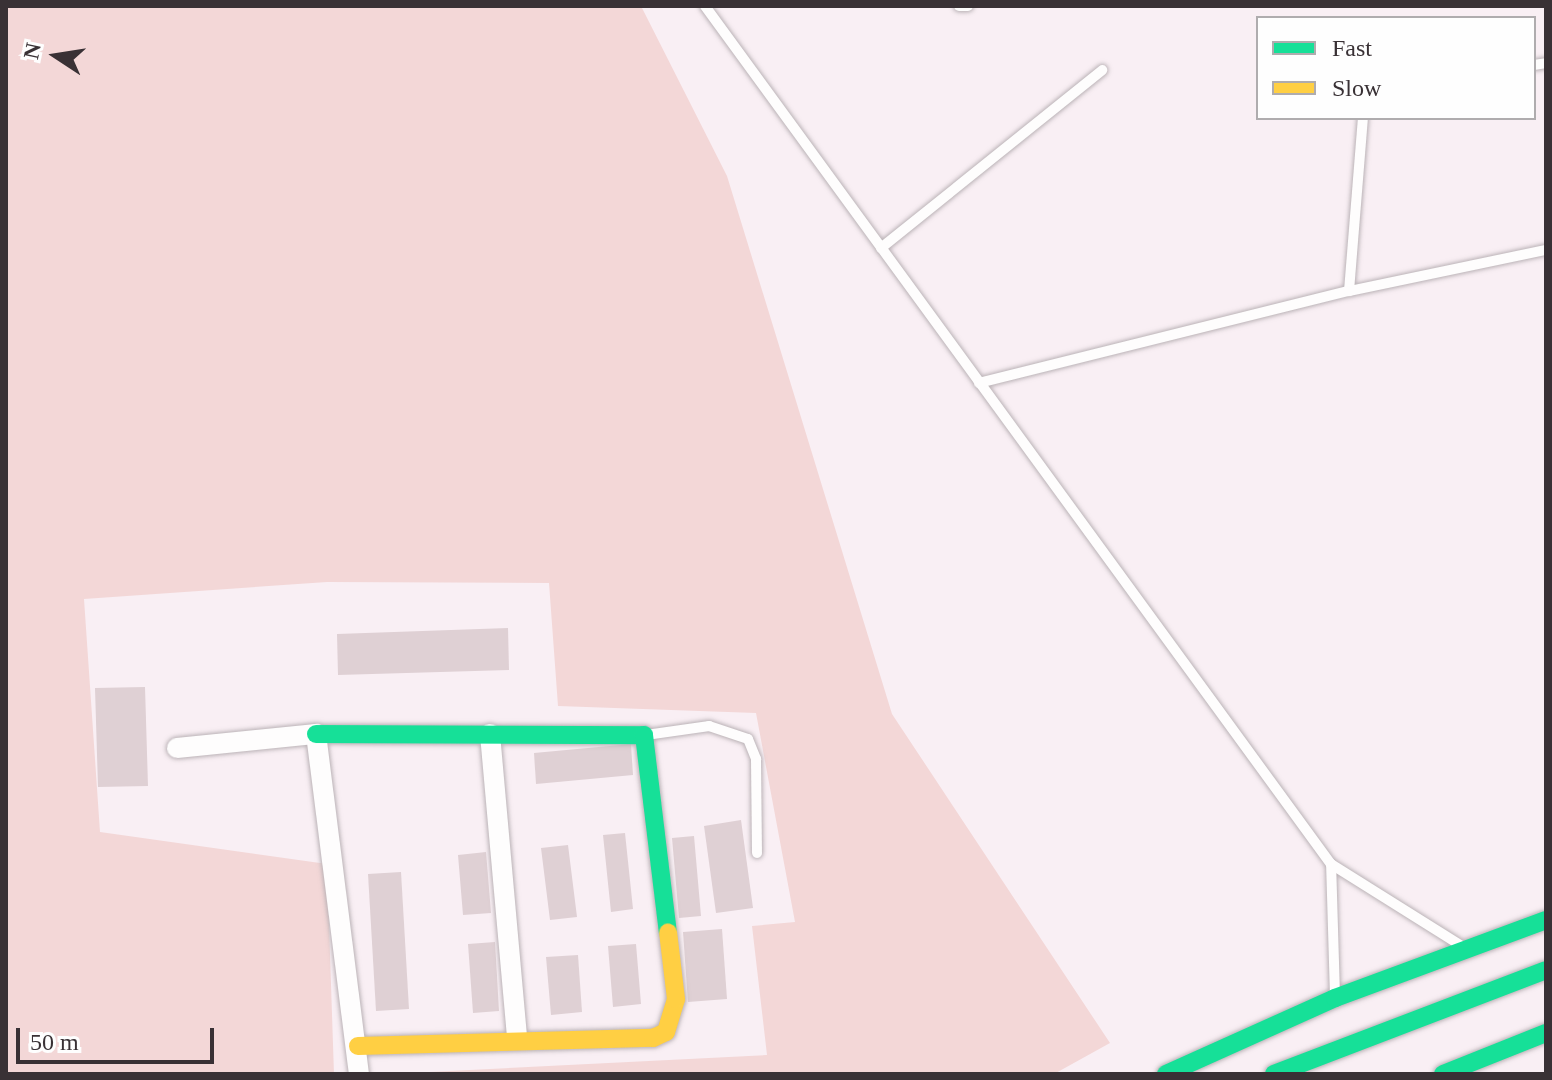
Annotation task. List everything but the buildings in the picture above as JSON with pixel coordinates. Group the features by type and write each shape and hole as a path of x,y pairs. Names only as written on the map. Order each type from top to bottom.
{"main road":[{"path":"316,734 644,735 674,1019 653,1038 517,1039 358,1046"},
{"path":"1166,1074 1335,998 1546,920"},
{"path":"1274,1074 1546,970"},
{"path":"1443,1074 1546,1033"}],"street":[{"path":"177,748 316,734 358,1046 359,1074"},
{"path":"490,734 517,1039"}],"lane":[{"path":"705,6 1331,864 1465,948"},
{"path":"959,6 968,6"},
{"path":"881,248 1102,70"},
{"path":"1349,291 1363,120"},
{"path":"979,383 1349,291 1546,250"},
{"path":"644,735 709,726 748,739 756,759 757,853"},
{"path":"1331,864 1335,998"}],"shaded area":[{"path":"6,6 641,6 727,176 892,714 1110,1043 1054,1074 389,1074 767,1055 752,926 795,922 756,713 558,706 549,583 327,582 84,599 100,832 327,864 334,1074 6,1074"}],"traffic: fast":[{"path":"316,734 644,735 668,932"},
{"path":"1166,1074 1335,998 1546,920"},
{"path":"1274,1074 1546,970"},
{"path":"1443,1074 1546,1033"}],"traffic: slow":[{"path":"358,1046 653,1038 666,1032 676,999 668,932"}]}
